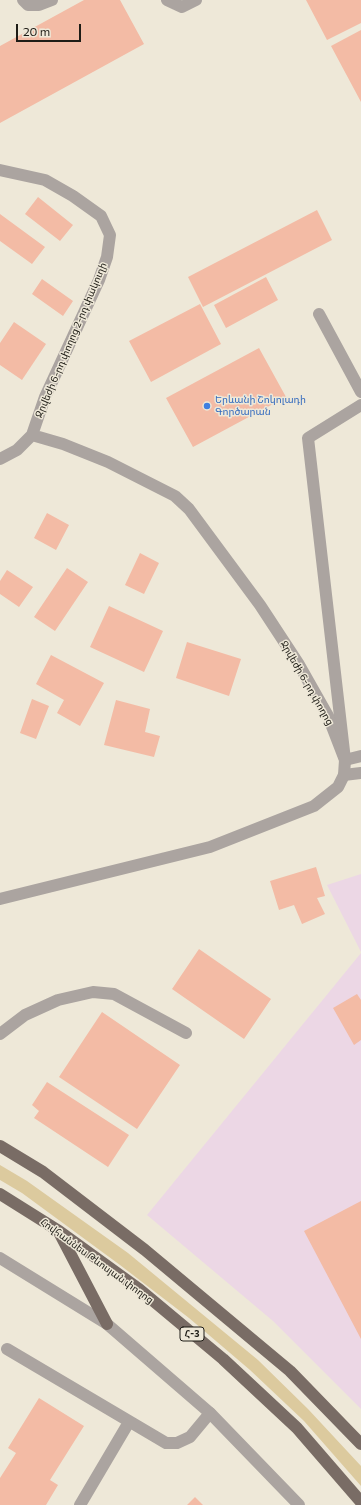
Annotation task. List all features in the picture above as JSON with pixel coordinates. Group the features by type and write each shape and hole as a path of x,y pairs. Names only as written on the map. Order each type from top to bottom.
{"main road":[{"path":"0,1146 43,1172 145,1250 290,1371 361,1444"},
{"name":"Հովհաննես Թևոսյան փողոց","path":"0,1194 59,1231 139,1289 223,1360 297,1428 361,1502"},
{"path":"59,1231 107,1324"}],"street":[{"path":"23,0 28,5 39,5 52,0"},
{"path":"167,0 182,7 196,0"},
{"name":"Ջրվեժի 6-րդ փողոց 2-րդ փակուղի","path":"0,170 45,180 73,196 101,216 110,235 106,257 99,280 45,397 32,435"},
{"path":"319,314 361,392"},
{"path":"361,405 308,438 345,760 361,756"},
{"path":"0,459 17,450 32,435"},
{"name":"Ջրվեժի 6-րդ փողոց","path":"32,435 63,444 108,462 175,496 189,509 260,605 298,663 328,716 345,760 344,775"},
{"path":"0,898 210,847 314,806 338,787 344,775 361,773"},
{"path":"0,1034 24,1015 58,1000 93,992 114,994 186,1033"},
{"path":"0,1258 107,1324 210,1413 299,1505"},
{"path":"7,1349 128,1422 166,1443 177,1443 190,1436 210,1413"},
{"path":"80,1505 128,1422"}],"shaded area":[{"path":"361,874 361,952 327,885"},
{"path":"361,953 361,1409 273,1321 147,1215"},
{"path":"0,1165 27,1181 128,1253 258,1360 308,1409 361,1466 361,1486 304,1421 250,1370 189,1318 120,1265 22,1193 0,1180"}],"building":[{"path":"84,0 120,0 144,44 0,123 0,46"},
{"path":"306,0 361,0 361,23 327,40"},
{"path":"361,30 361,102 331,46"},
{"path":"38,197 73,225 60,241 25,214"},
{"path":"317,210 332,240 203,307 188,277"},
{"path":"0,214 45,247 32,264 0,241"},
{"path":"266,277 278,300 226,328 214,305"},
{"path":"42,279 73,301 63,316 32,294"},
{"path":"200,304 221,344 151,382 129,341"},
{"path":"14,322 46,344 22,380 0,365 0,343"},
{"path":"259,348 286,397 193,447 166,398"},
{"path":"47,513 69,525 56,550 34,538"},
{"path":"140,553 159,563 144,594 125,585"},
{"path":"67,568 88,582 55,631 34,617"},
{"path":"7,570 33,587 19,607 0,594 0,581"},
{"path":"109,606 163,631 144,672 90,647"},
{"path":"187,642 241,659 229,696 176,678"},
{"path":"51,655 104,683 80,726 57,713 64,700 36,684"},
{"path":"32,699 49,706 36,739 20,733"},
{"path":"116,700 150,709 145,732 160,736 154,757 104,745"},
{"path":"316,867 325,896 317,898 325,914 302,924 294,905 279,910 270,881"},
{"path":"199,949 271,999 244,1039 172,989"},
{"path":"357,994 361,1000 361,1040 354,1045 333,1008"},
{"path":"102,1012 180,1065 137,1129 59,1077"},
{"path":"47,1082 129,1135 108,1167 34,1118 39,1111 32,1105"},
{"path":"361,1201 361,1339 304,1231"},
{"path":"39,1398 84,1426 50,1480 58,1485 46,1505 0,1505 0,1478 16,1453 8,1448"},
{"path":"195,1497 203,1505 187,1505"}],"place":[{"name":"Երևանի Շոկոլադի Գործարան","path":"207,406"}]}
